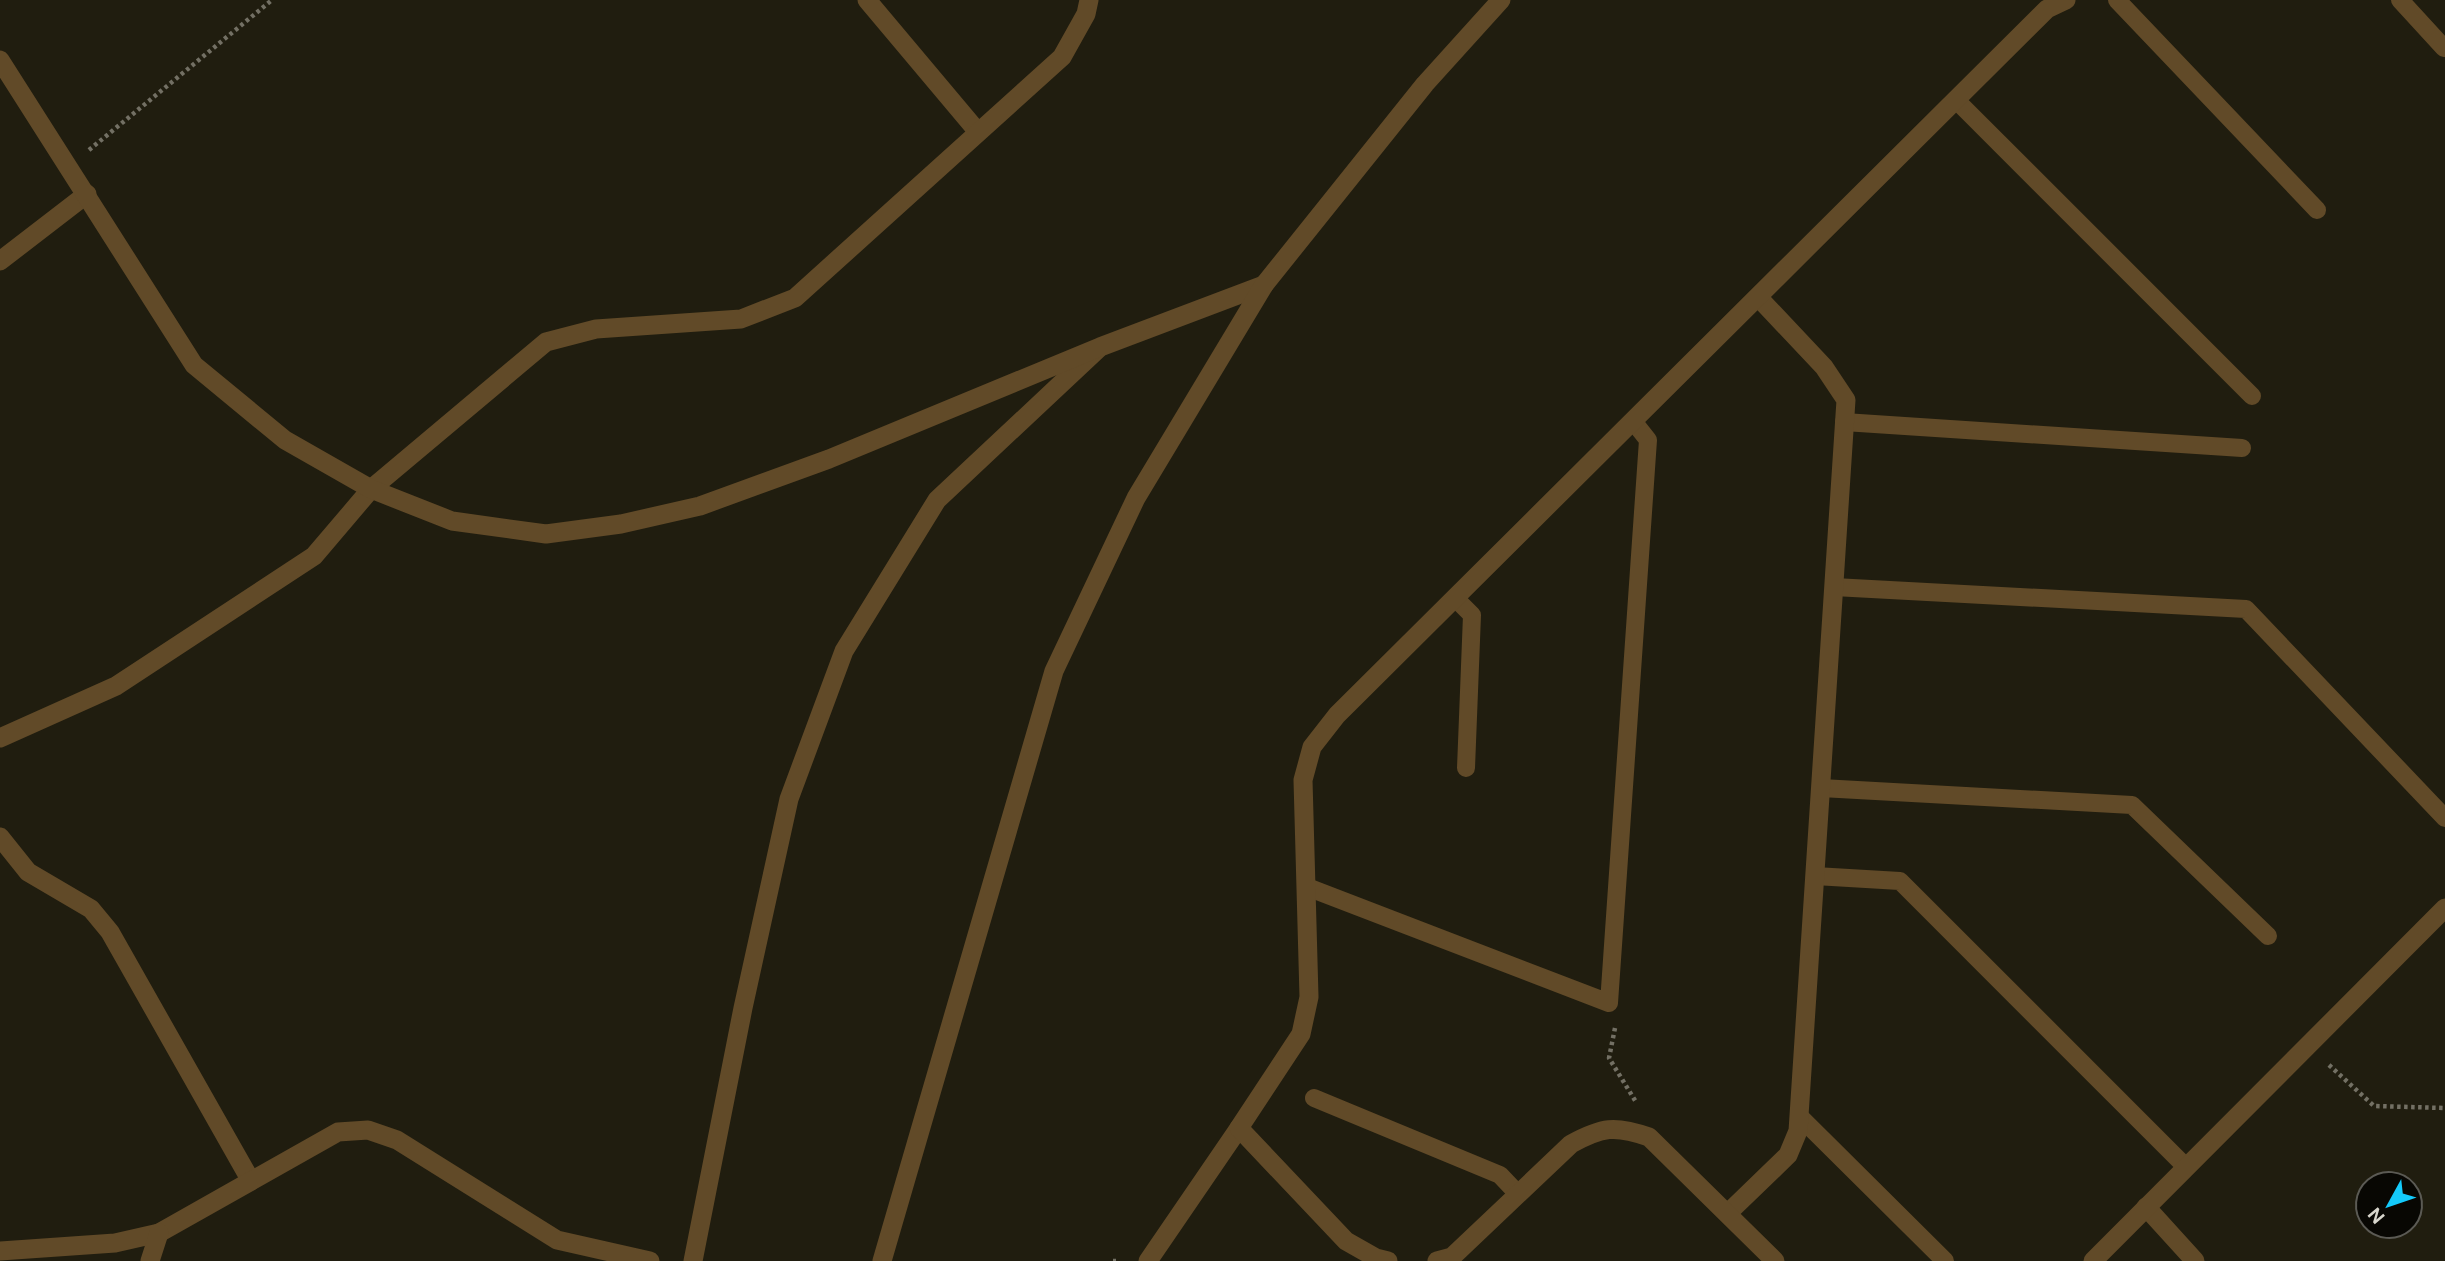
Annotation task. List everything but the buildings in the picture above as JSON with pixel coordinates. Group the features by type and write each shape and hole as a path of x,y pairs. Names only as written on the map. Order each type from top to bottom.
{"street":[{"path":"867,0 978,132"},
{"path":"0,738 116,686 314,556 371,489 546,342 596,329 741,319 795,298 1062,57 1086,14 1089,0"},
{"path":"881,1261 1054,671 1136,498 1264,285 1425,84 1501,0"},
{"path":"1148,1261 1301,1034 1309,997 1303,780 1312,747 1337,715 2047,9 2066,0"},
{"path":"0,60 70,166 194,365 285,440 371,489 452,521 546,534 621,524 700,506 829,459 1100,347 1264,285"},
{"path":"0,261 87,194"},
{"path":"1728,1213 1788,1155 1798,1131 1846,400 1824,367 1758,297"},
{"path":"693,1261 743,1008 789,799 845,651 937,500 1100,347"},
{"path":"0,837 28,872 91,909 110,932 251,1181"},
{"path":"2093,1261 2445,908"},
{"path":"1239,1128 1346,1241 1376,1258 1388,1261"},
{"path":"1437,1261 1464,1256 1518,1194 1571,1144 1593,1132 1624,1128 1649,1137 1775,1261"},
{"path":"0,1251 115,1243 159,1233 338,1132 369,1130 397,1140 557,1240 650,1261"},
{"path":"2146,1207 2195,1261"},
{"path":"150,1261 159,1233"}],"lane":[{"path":"2117,0 2317,209"},
{"path":"2400,0 2444,48"},
{"path":"1957,101 2252,396"},
{"path":"1307,887 1609,1003 1648,440 1633,421"},
{"path":"1844,422 2242,448"},
{"path":"1834,587 2246,609 2445,818"},
{"path":"1455,598 1472,615 1466,768"},
{"path":"1821,788 2132,805 2267,936"},
{"path":"1815,876 1900,881 2186,1167"},
{"path":"1314,1098 1500,1175 1518,1194"},
{"path":"1799,1116 1945,1261"}],"path":[{"path":"70,166 272,0"},
{"path":"1609,1003 1616,1023 1609,1058 1642,1111 1634,1132"},
{"path":"2307,1046 2374,1106 2445,1108"}]}
